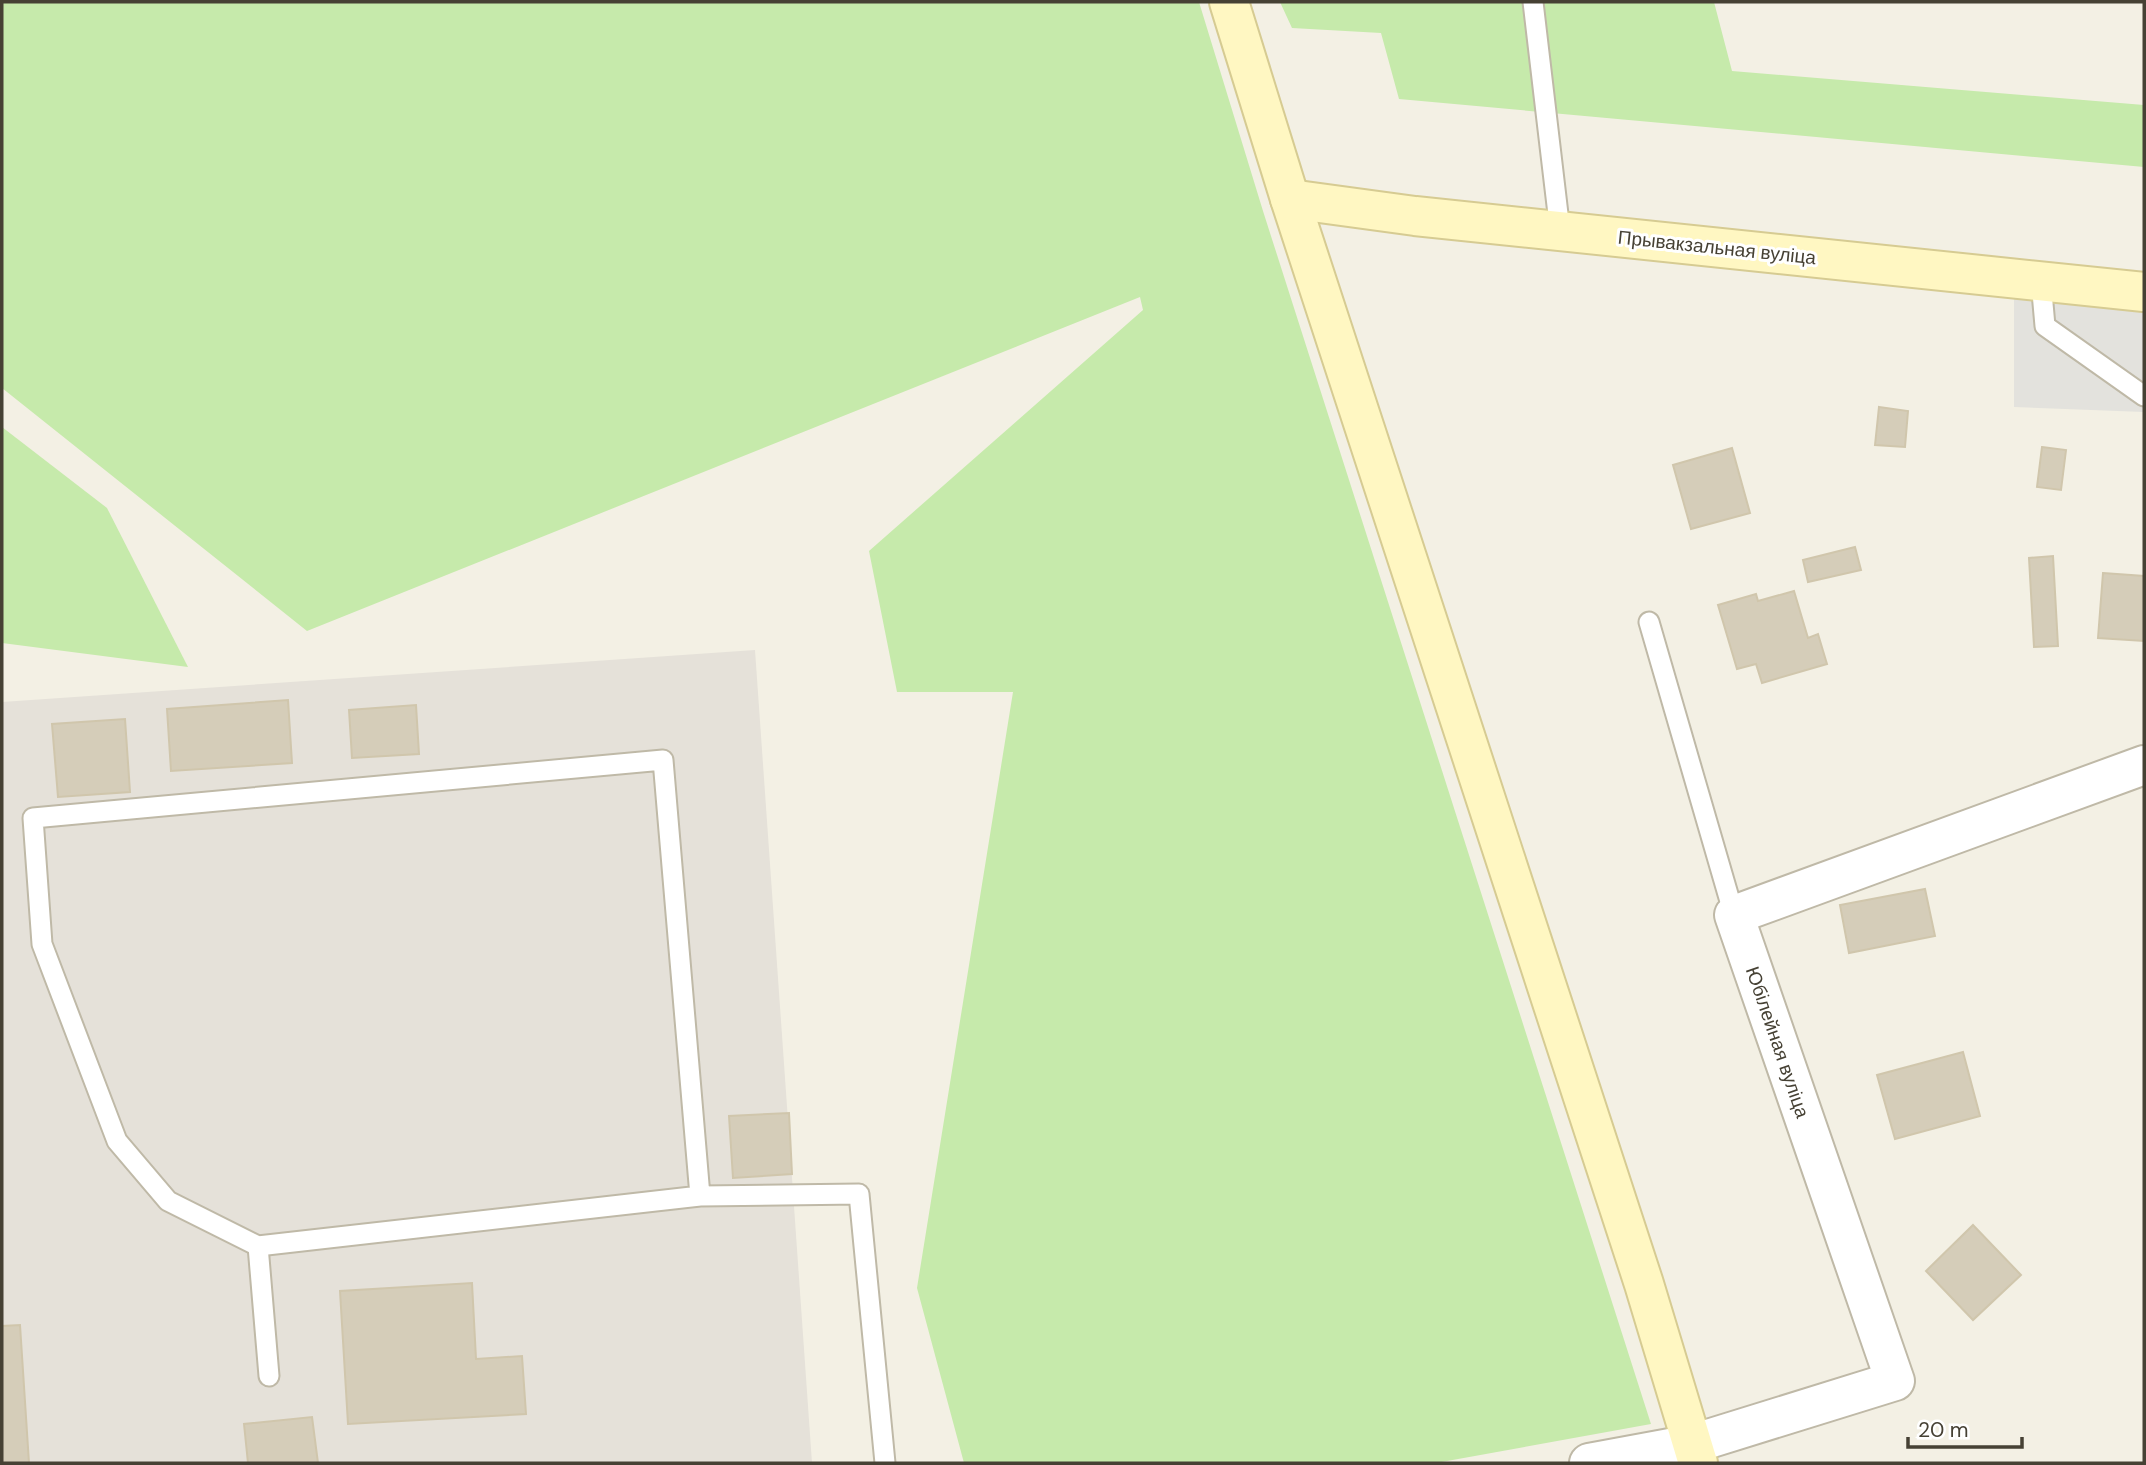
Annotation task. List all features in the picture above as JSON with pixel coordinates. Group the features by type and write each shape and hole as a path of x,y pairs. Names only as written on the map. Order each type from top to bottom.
{"main road":[{"path":"1229,2 1290,199 1640,1271 1695,1454"},
{"name":"Прывакзальная вуліца","path":"1290,199 1415,216 2144,292"}],"street":[{"path":"1734,915 2144,765"},
{"name":"Юбілейная вуліца","path":"1695,1454 1895,1381 1734,915"},
{"path":"1589,1463 1695,1454"}],"lane":[{"path":"1532,2 1560,231"},
{"path":"2041,281 2045,326 2144,396"},
{"path":"1649,622 1734,915"},
{"path":"700,1196 663,760 33,818 41,944 117,1141 168,1201 258,1246 700,1196 859,1194 885,1463"},
{"path":"258,1246 269,1376"}],"shaded area":[{"path":"2014,291 2144,306 2144,412 2014,407"},
{"path":"755,650 812,1463 2,1463 2,702"}],"green space":[{"path":"2,2 1199,2 1263,211 1651,1424 1436,1463 964,1463 917,1288 1013,692 897,692 869,551 1143,310 1140,297 307,631 2,388"},
{"path":"1280,2 1714,2 1732,71 2144,105 2144,167 1399,99 1381,33 1292,28"},
{"path":"2,427 107,508 188,667 2,643"}],"building":[{"path":"1879,407 1908,411 1905,447 1875,445"},
{"path":"2042,447 2066,450 2061,490 2037,487"},
{"path":"1732,448 1750,513 1691,529 1673,465"},
{"path":"1855,547 1861,570 1808,582 1803,560"},
{"path":"2053,556 2058,646 2034,647 2029,558"},
{"path":"2103,573 2144,576 2144,641 2098,638"},
{"path":"1794,591 1808,638 1818,634 1827,664 1762,683 1756,664 1737,669 1718,605 1756,594 1758,601"},
{"path":"288,700 292,763 171,771 167,709"},
{"path":"416,705 419,754 352,758 349,710"},
{"path":"125,719 130,792 58,797 52,724"},
{"path":"1925,889 1935,936 1849,953 1840,905"},
{"path":"1963,1052 1980,1116 1895,1139 1877,1075"},
{"path":"789,1113 792,1174 733,1178 729,1116"},
{"path":"1973,1225 2021,1275 1973,1320 1926,1271"},
{"path":"472,1283 476,1359 522,1356 526,1414 348,1424 340,1291"},
{"path":"20,1325 29,1463 2,1463 2,1326"},
{"path":"312,1417 318,1463 248,1463 244,1424"}]}
